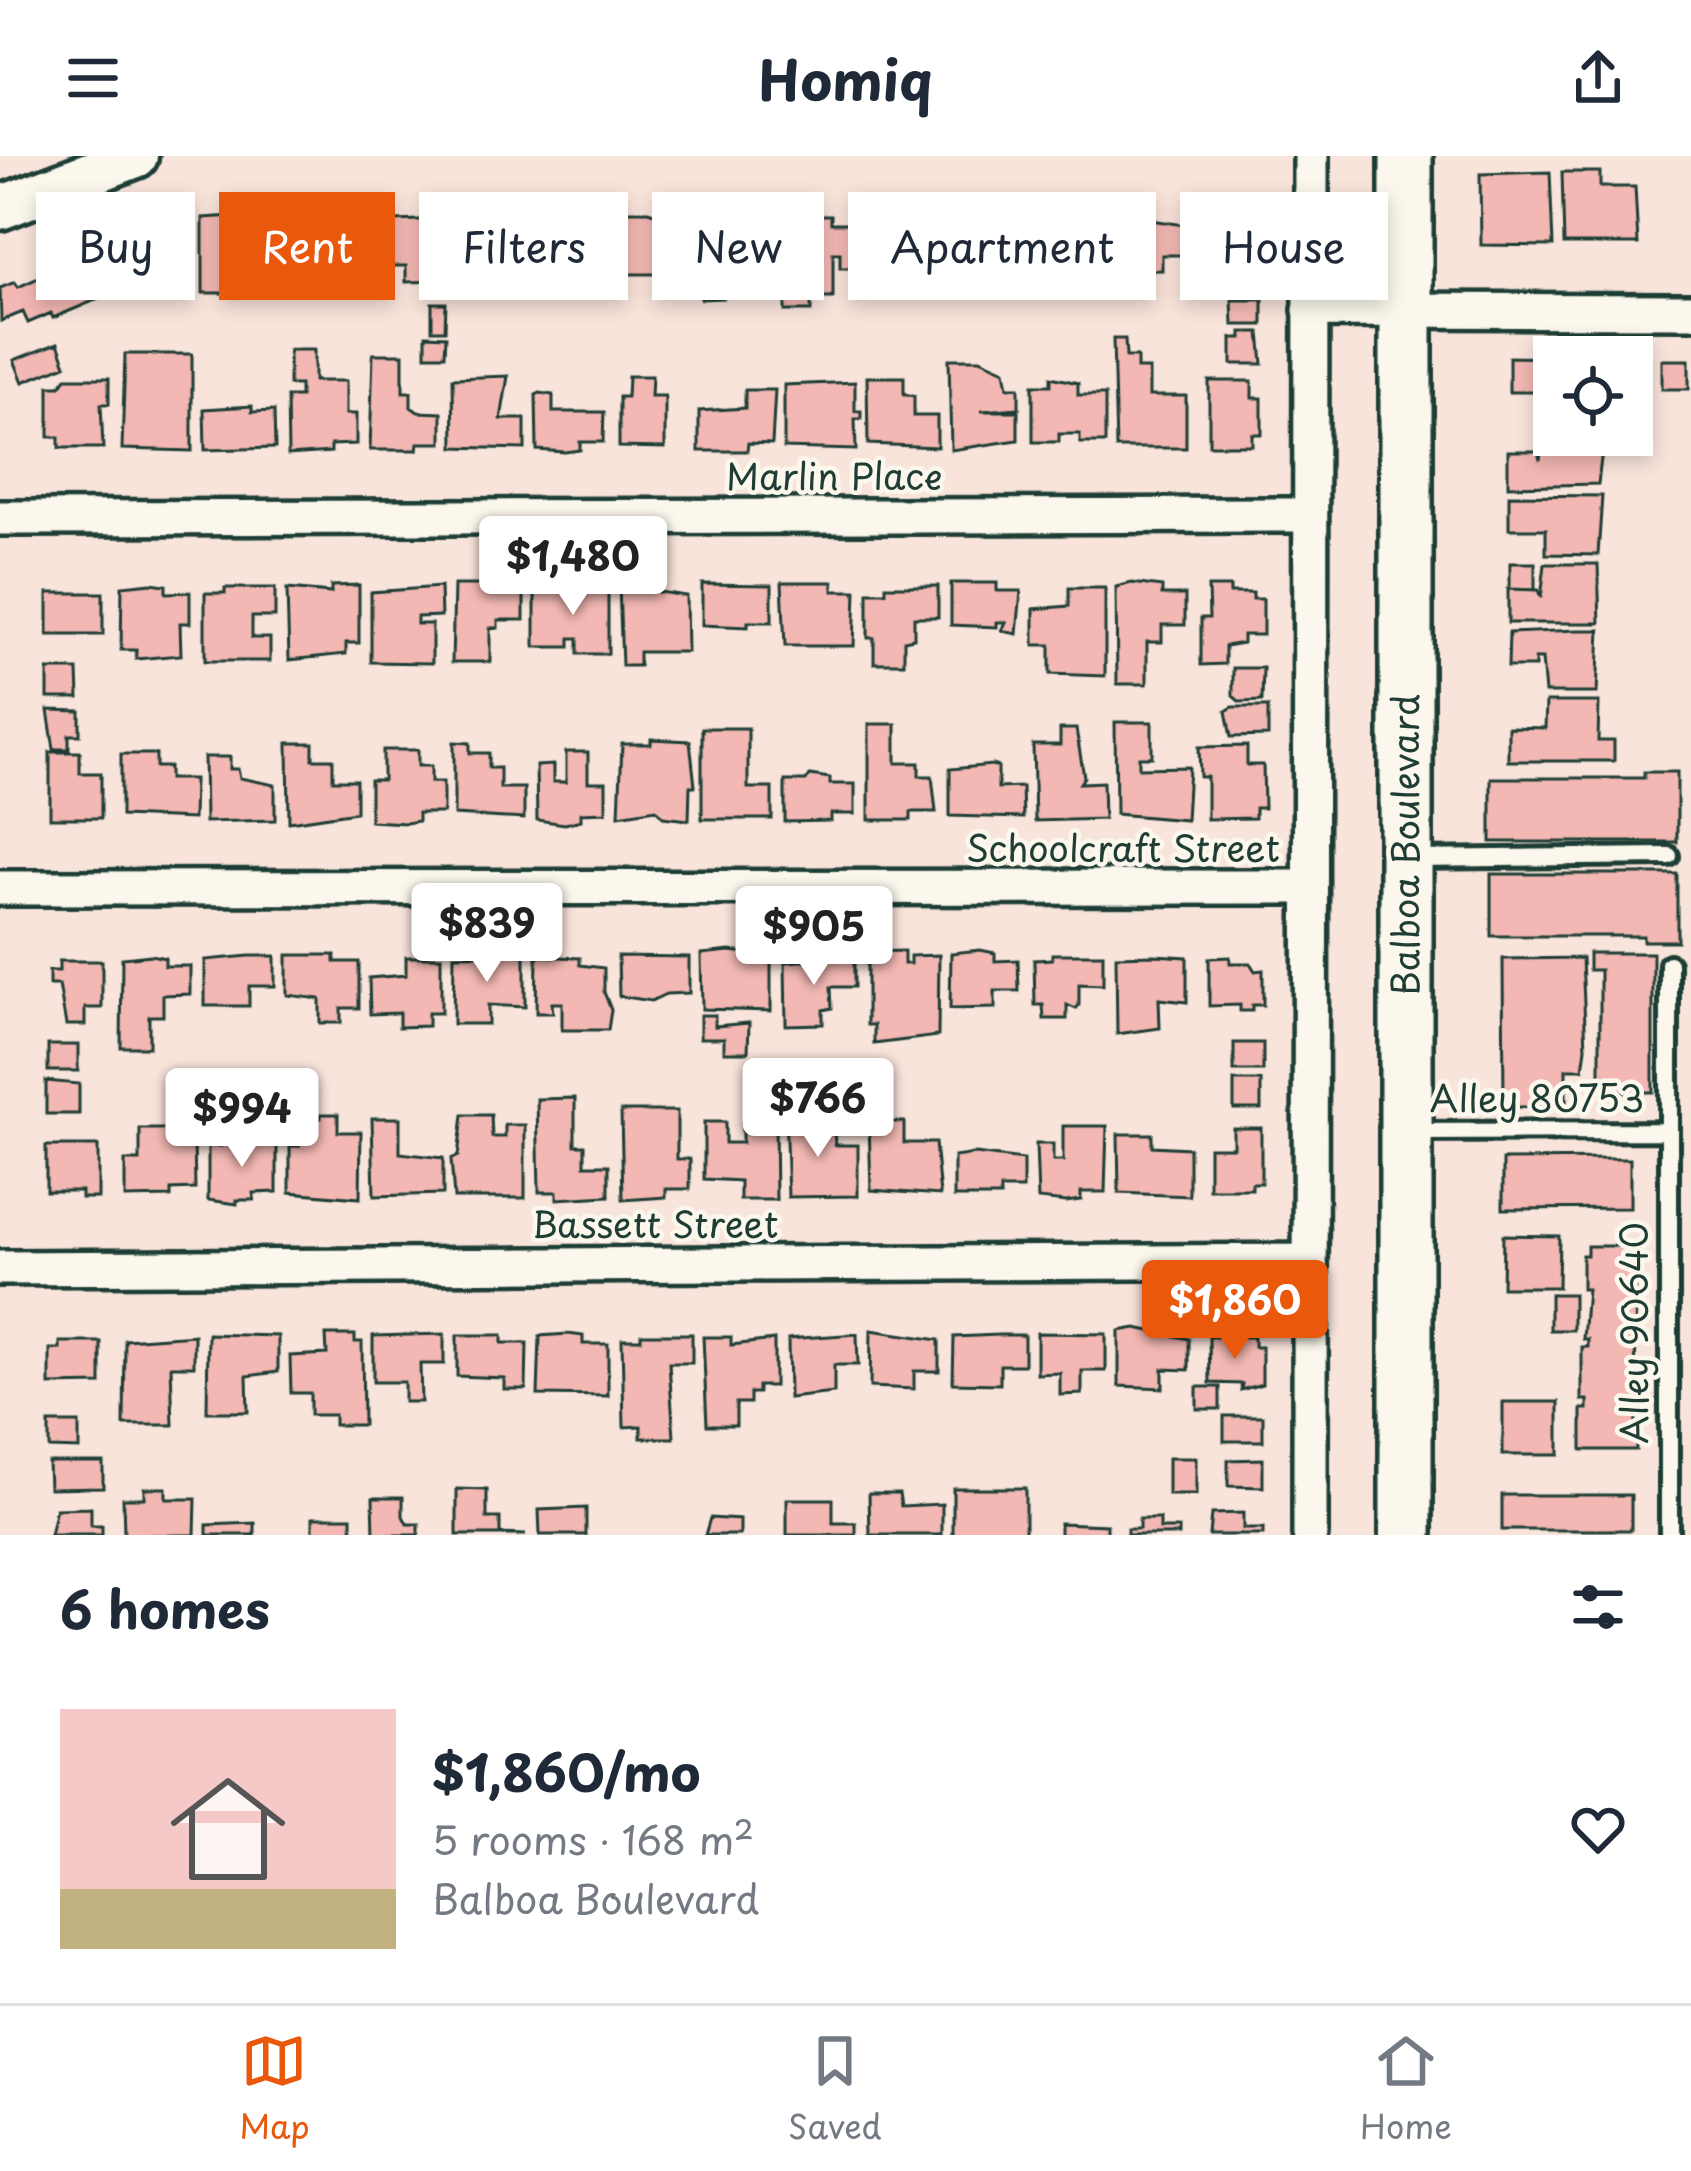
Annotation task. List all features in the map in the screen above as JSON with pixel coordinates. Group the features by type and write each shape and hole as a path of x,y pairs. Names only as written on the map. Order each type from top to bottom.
{"main road":[{"name":"Balboa Boulevard","path":"1406,156 1406,1535"}],"street":[{"path":"0,208 136,156"},
{"path":"1310,1535 1311,156"},
{"path":"1310,310 1691,311"},
{"name":"Marlin Place","path":"0,518 1308,515"},
{"name":"Schoolcraft Street","path":"0,888 1309,887"},
{"name":"Bassett Street","path":"0,1268 1310,1261"}],"lane":[{"path":"1406,859 1670,856"},
{"name":"Alley 90640","path":"1669,964 1670,1535"},
{"name":"Alley 80753","path":"1406,1132 1668,1131"}],"building":[{"path":"1550,172 1553,246 1481,245 1480,174"},
{"path":"1562,172 1600,172 1600,187 1635,187 1638,244 1564,244"},
{"path":"628,211 652,212 652,274 628,274"},
{"path":"824,215 831,215 831,223 848,223 848,268 840,268 840,253 833,253 833,298 824,298"},
{"path":"219,217 219,293 203,293 203,218"},
{"path":"419,220 419,282 406,282 406,266 395,266 395,221"},
{"path":"1156,221 1180,224 1180,255 1162,255 1162,270 1156,270"},
{"path":"36,279 36,300 96,300 53,318 51,313 28,323 23,312 1,321 0,288 15,282 18,287"},
{"path":"785,300 811,300 811,311 785,311"},
{"path":"1232,300 1263,300 1263,325 1233,325"},
{"path":"432,303 446,303 445,330 432,330"},
{"path":"1242,332 1260,332 1263,364 1232,364 1232,338 1242,338"},
{"path":"426,335 446,336 445,355 426,355"},
{"path":"1113,339 1125,339 1126,357 1137,357 1137,369 1149,369 1149,396 1186,396 1186,448 1116,448"},
{"path":"58,343 66,365 23,382 14,360"},
{"path":"289,350 314,350 314,381 346,381 346,414 356,414 356,444 331,445 331,452 288,455 287,397 300,397 300,385 289,385"},
{"path":"125,354 192,354 192,451 122,449"},
{"path":"373,354 403,354 403,392 411,392 411,407 418,412 442,413 442,443 418,443 417,450 370,450"},
{"path":"1509,357 1533,358 1533,392 1509,392"},
{"path":"949,359 980,359 1005,370 1008,387 1019,387 1019,408 981,411 1018,411 1018,440 951,450"},
{"path":"1662,360 1689,360 1689,389 1662,389"},
{"path":"508,376 501,419 525,419 525,449 454,447 453,378"},
{"path":"628,376 652,376 651,396 665,396 665,448 619,447 619,397 627,397"},
{"path":"867,377 904,377 904,394 914,396 914,416 937,416 937,447 868,444"},
{"path":"1051,377 1078,383 1078,395 1105,395 1105,443 1080,443 1080,434 1059,434 1059,442 1033,442 1033,385 1051,385"},
{"path":"66,378 109,378 109,404 101,404 103,448 59,448 59,437 49,437 49,386 60,386"},
{"path":"1209,381 1252,381 1252,398 1262,398 1262,434 1252,434 1252,445 1209,445"},
{"path":"855,382 855,411 861,411 861,419 855,419 856,450 784,448 784,385"},
{"path":"745,390 775,390 772,444 748,443 747,451 699,451 699,411 745,408"},
{"path":"536,395 553,395 553,412 604,412 603,442 580,442 580,450 565,452 537,450"},
{"path":"252,406 252,412 274,411 275,448 205,450 204,409"},
{"path":"1508,451 1533,451 1540,460 1541,456 1601,456 1598,484 1508,486"},
{"path":"1509,495 1602,496 1598,555 1546,554 1546,529 1509,529"},
{"path":"1510,563 1535,563 1535,590 1510,589"},
{"path":"1545,564 1598,564 1600,623 1508,623 1508,589 1538,590 1541,598"},
{"path":"782,582 833,582 833,591 856,591 854,646 785,646"},
{"path":"951,583 997,583 997,591 1021,591 1017,634 1002,631 1006,622 997,622 997,627 951,625"},
{"path":"1132,583 1162,587 1162,595 1185,595 1185,625 1162,625 1162,642 1147,642 1147,684 1117,684 1116,587"},
{"path":"702,584 772,585 772,622 748,622 748,627 702,625"},
{"path":"166,585 166,593 190,592 190,623 180,623 181,655 136,659 136,650 121,650 122,586"},
{"path":"359,585 359,643 346,643 346,654 289,660 287,589 331,593 331,586"},
{"path":"454,585 500,585 500,592 524,592 524,620 498,620 498,628 490,628 490,662 452,662"},
{"path":"608,585 608,654 578,654 578,638 570,638 570,647 535,647 535,589"},
{"path":"619,586 686,596 687,652 639,652 639,666 622,666"},
{"path":"886,586 938,586 938,617 914,617 914,638 904,640 904,663 874,663 874,638 868,638 868,592 886,592"},
{"path":"440,587 441,616 417,617 417,624 432,624 432,663 371,662 371,592"},
{"path":"1208,587 1230,587 1230,593 1253,593 1253,599 1263,599 1263,635 1243,635 1243,643 1225,646 1225,664 1201,665 1201,618 1209,618"},
{"path":"225,588 275,588 275,617 252,617 252,638 270,638 270,661 205,661 205,593 225,593"},
{"path":"1069,588 1105,588 1105,676 1050,674 1050,645 1034,645 1034,609 1069,606"},
{"path":"48,593 103,593 103,635 48,635"},
{"path":"1600,630 1597,693 1545,693 1542,659 1535,659 1535,667 1508,667 1509,633"},
{"path":"1233,668 1263,668 1262,701 1240,702 1233,696"},
{"path":"48,670 78,670 79,698 48,698"},
{"path":"1546,702 1599,702 1598,741 1614,741 1614,761 1508,761 1508,727 1545,728"},
{"path":"1268,707 1268,736 1231,737 1226,711"},
{"path":"48,710 80,711 80,735 69,735 69,749 54,749"},
{"path":"1115,722 1152,722 1152,757 1139,757 1139,768 1189,767 1186,820 1116,814"},
{"path":"869,724 896,724 896,763 919,763 919,776 932,776 936,812 911,812 911,820 869,820"},
{"path":"702,728 748,728 748,788 772,788 772,819 702,819"},
{"path":"1060,729 1076,729 1084,777 1080,783 1103,782 1104,819 1035,821 1033,745 1060,745"},
{"path":"651,739 690,741 695,786 690,786 689,820 663,817 656,809 619,815 622,744 651,744"},
{"path":"454,742 470,743 470,753 489,753 489,768 500,768 500,788 524,788 524,819 454,815"},
{"path":"288,743 313,743 313,759 333,759 333,780 356,780 356,812 289,822"},
{"path":"1247,746 1247,765 1263,765 1264,808 1255,808 1255,818 1207,819 1207,777 1200,777 1199,747"},
{"path":"383,750 418,750 418,766 431,766 431,782 443,782 443,813 418,813 418,821 406,823 370,821 370,780 383,780"},
{"path":"50,752 80,752 80,773 101,773 101,818 50,818"},
{"path":"566,752 588,752 588,782 606,782 606,812 581,813 581,820 565,824 537,820 536,766 553,765 553,782 566,782"},
{"path":"121,754 156,754 156,767 169,767 169,779 194,779 193,819 121,816"},
{"path":"204,757 230,757 230,769 238,769 240,778 275,785 275,820 205,822"},
{"path":"998,767 998,788 1022,787 1023,818 950,816 950,769"},
{"path":"1644,772 1677,772 1677,842 1491,842 1491,778 1644,778"},
{"path":"810,775 830,778 830,784 855,784 855,814 831,814 831,821 785,822 785,781 806,781"},
{"path":"1491,874 1677,874 1677,941 1643,941 1643,936 1491,936"},
{"path":"904,951 904,964 910,964 910,956 939,955 938,1036 874,1044 874,1025 867,1025 867,952"},
{"path":"747,953 747,961 771,961 771,1011 702,1009 701,954"},
{"path":"951,953 995,953 995,961 1018,960 1019,991 995,991 995,1008 950,1009"},
{"path":"1589,953 1653,953 1653,1092 1600,1092 1600,970 1589,970"},
{"path":"525,954 525,1007 488,1005 488,1024 453,1024 454,955"},
{"path":"1052,954 1103,954 1103,985 1079,984 1079,1005 1076,1009 1067,1005 1067,1019 1044,1019 1043,1005 1035,1005 1034,960 1052,959"},
{"path":"287,955 335,955 335,962 359,962 359,1008 341,1008 341,1023 320,1023 320,999 287,995"},
{"path":"275,956 275,986 249,986 249,1006 205,1006 205,960"},
{"path":"537,956 580,958 580,965 604,968 604,992 611,1010 608,1030 562,1030 562,1003 552,1003 553,1013 536,1013"},
{"path":"618,956 689,957 689,993 666,994 651,1001 619,996"},
{"path":"1116,956 1187,957 1187,1002 1159,999 1160,1028 1117,1034"},
{"path":"406,957 441,957 441,1013 428,1013 428,1026 399,1027 399,1013 370,1014 369,978 406,975"},
{"path":"854,957 854,987 831,987 832,1008 823,1010 823,1024 786,1025 785,962"},
{"path":"1230,957 1230,963 1250,963 1255,971 1263,970 1263,1005 1252,1005 1252,1011 1240,1011 1240,1005 1209,1006 1209,958"},
{"path":"122,958 165,958 165,966 190,966 190,994 163,995 163,1016 149,1016 149,1047 121,1047"},
{"path":"1582,958 1586,1048 1583,1069 1566,1069 1566,1107 1504,1107 1503,959"},
{"path":"59,961 102,961 102,1008 85,1008 85,1025 66,1025 59,985 49,985 49,971 59,971"},
{"path":"700,1015 715,1015 715,1026 749,1023 748,1052 724,1052 724,1038 700,1038"},
{"path":"1234,1043 1263,1043 1263,1071 1234,1071"},
{"path":"48,1045 78,1045 78,1071 48,1071"},
{"path":"46,1081 79,1084 79,1114 46,1114"},
{"path":"1234,1081 1261,1081 1261,1109 1234,1109"},
{"path":"575,1098 575,1145 585,1145 585,1165 609,1165 609,1196 557,1199 557,1192 539,1192 537,1099"},
{"path":"621,1111 677,1111 677,1159 690,1159 690,1189 666,1189 666,1197 623,1200"},
{"path":"785,1112 812,1112 812,1128 834,1128 835,1145 858,1145 858,1196 788,1197"},
{"path":"321,1114 338,1114 338,1132 361,1132 360,1198 290,1192 290,1146 299,1146 299,1118 321,1118"},
{"path":"463,1115 491,1115 492,1137 505,1137 505,1125 525,1125 525,1198 454,1198 451,1159 458,1156"},
{"path":"372,1118 400,1118 400,1153 443,1158 443,1194 374,1196"},
{"path":"704,1122 725,1122 725,1143 742,1143 742,1123 775,1123 776,1200 740,1200 740,1181 704,1179"},
{"path":"869,1122 904,1122 904,1143 935,1143 940,1195 871,1190"},
{"path":"1063,1126 1107,1126 1105,1192 1081,1192 1081,1200 1066,1202 1038,1199 1036,1144 1053,1144 1053,1161 1063,1161"},
{"path":"1233,1128 1261,1128 1261,1183 1252,1183 1252,1189 1209,1189 1209,1147 1233,1147"},
{"path":"140,1129 173,1129 173,1140 194,1140 195,1189 171,1190 171,1197 125,1198 125,1161 140,1161"},
{"path":"1118,1134 1152,1134 1152,1146 1189,1148 1189,1196 1119,1193"},
{"path":"221,1140 277,1140 277,1192 254,1193 254,1200 237,1200 237,1204 208,1200 208,1146 221,1146"},
{"path":"46,1146 98,1146 98,1198 81,1198 81,1191 46,1191"},
{"path":"975,1154 1023,1160 1023,1189 1000,1189 1000,1197 954,1197 954,1157"},
{"path":"1630,1159 1630,1208 1503,1209 1503,1160"},
{"path":"1503,1235 1559,1236 1558,1287 1502,1287"},
{"path":"1587,1246 1635,1246 1636,1450 1582,1450 1582,1409 1588,1409 1588,1400 1582,1400 1582,1347 1588,1347 1588,1339 1583,1339 1587,1289 1582,1289 1582,1255 1587,1255"},
{"path":"1550,1294 1573,1294 1573,1330 1550,1330"},
{"path":"1136,1328 1189,1339 1189,1370 1163,1369 1163,1388 1119,1386 1119,1331"},
{"path":"871,1330 939,1340 939,1371 914,1371 914,1389 870,1387"},
{"path":"1037,1333 1106,1334 1106,1371 1082,1371 1082,1394 1060,1395 1060,1373 1037,1374"},
{"path":"208,1334 278,1336 278,1372 247,1376 248,1412 207,1412"},
{"path":"444,1334 444,1364 420,1364 421,1402 404,1402 404,1382 373,1382 373,1336"},
{"path":"641,1334 692,1334 692,1363 669,1363 674,1438 641,1438 641,1426 624,1427 622,1339 641,1339"},
{"path":"857,1334 858,1365 834,1365 834,1393 789,1398 788,1339"},
{"path":"194,1335 194,1366 171,1366 173,1425 124,1425 125,1340"},
{"path":"326,1335 355,1335 355,1342 362,1342 363,1425 334,1425 334,1415 310,1415 310,1393 291,1393 290,1356 327,1354"},
{"path":"457,1335 502,1335 502,1343 527,1343 526,1389 504,1389 504,1378 457,1376"},
{"path":"1024,1335 1024,1365 1000,1365 1000,1384 953,1383 954,1337"},
{"path":"540,1336 583,1336 583,1344 608,1344 608,1396 538,1395"},
{"path":"703,1337 731,1337 731,1345 774,1340 774,1386 758,1386 758,1393 750,1393 750,1403 736,1403 736,1425 707,1425"},
{"path":"1209,1337 1254,1337 1254,1347 1262,1347 1262,1384 1241,1390 1242,1384 1210,1383"},
{"path":"60,1342 101,1342 101,1384 50,1385 50,1349 60,1349"},
{"path":"1197,1387 1220,1387 1220,1409 1197,1409"},
{"path":"1503,1402 1559,1402 1559,1455 1503,1455"},
{"path":"1224,1416 1263,1416 1263,1441 1224,1441"},
{"path":"49,1423 79,1423 79,1449 49,1448"},
{"path":"1168,1458 1196,1458 1196,1495 1168,1495"},
{"path":"1263,1459 1263,1487 1228,1486 1228,1460"},
{"path":"48,1462 103,1462 103,1487 49,1488"},
{"path":"144,1488 166,1488 166,1499 196,1499 195,1535 124,1535 123,1498 144,1498"},
{"path":"953,1488 1025,1488 1025,1535 953,1535"},
{"path":"457,1489 487,1490 487,1518 500,1518 500,1534 526,1535 457,1535"},
{"path":"869,1493 899,1493 901,1506 942,1504 942,1535 870,1535"},
{"path":"1502,1495 1631,1495 1631,1530 1502,1530"},
{"path":"373,1497 403,1497 403,1516 407,1524 419,1524 419,1535 374,1535"},
{"path":"787,1499 833,1499 833,1523 856,1523 856,1535 787,1535"},
{"path":"91,1508 91,1526 102,1526 102,1535 50,1535 56,1509"},
{"path":"586,1508 586,1535 540,1535 539,1510"},
{"path":"1243,1513 1243,1529 1263,1529 1263,1535 1209,1535 1211,1514"},
{"path":"313,1517 352,1517 352,1535 313,1535"},
{"path":"710,1518 740,1520 740,1535 705,1535"},
{"path":"1139,1519 1160,1519 1160,1529 1179,1529 1179,1535 1127,1535 1127,1529 1139,1529"},
{"path":"255,1523 255,1535 207,1535 207,1525"},
{"path":"1060,1523 1107,1525 1107,1535 1060,1535"}]}
